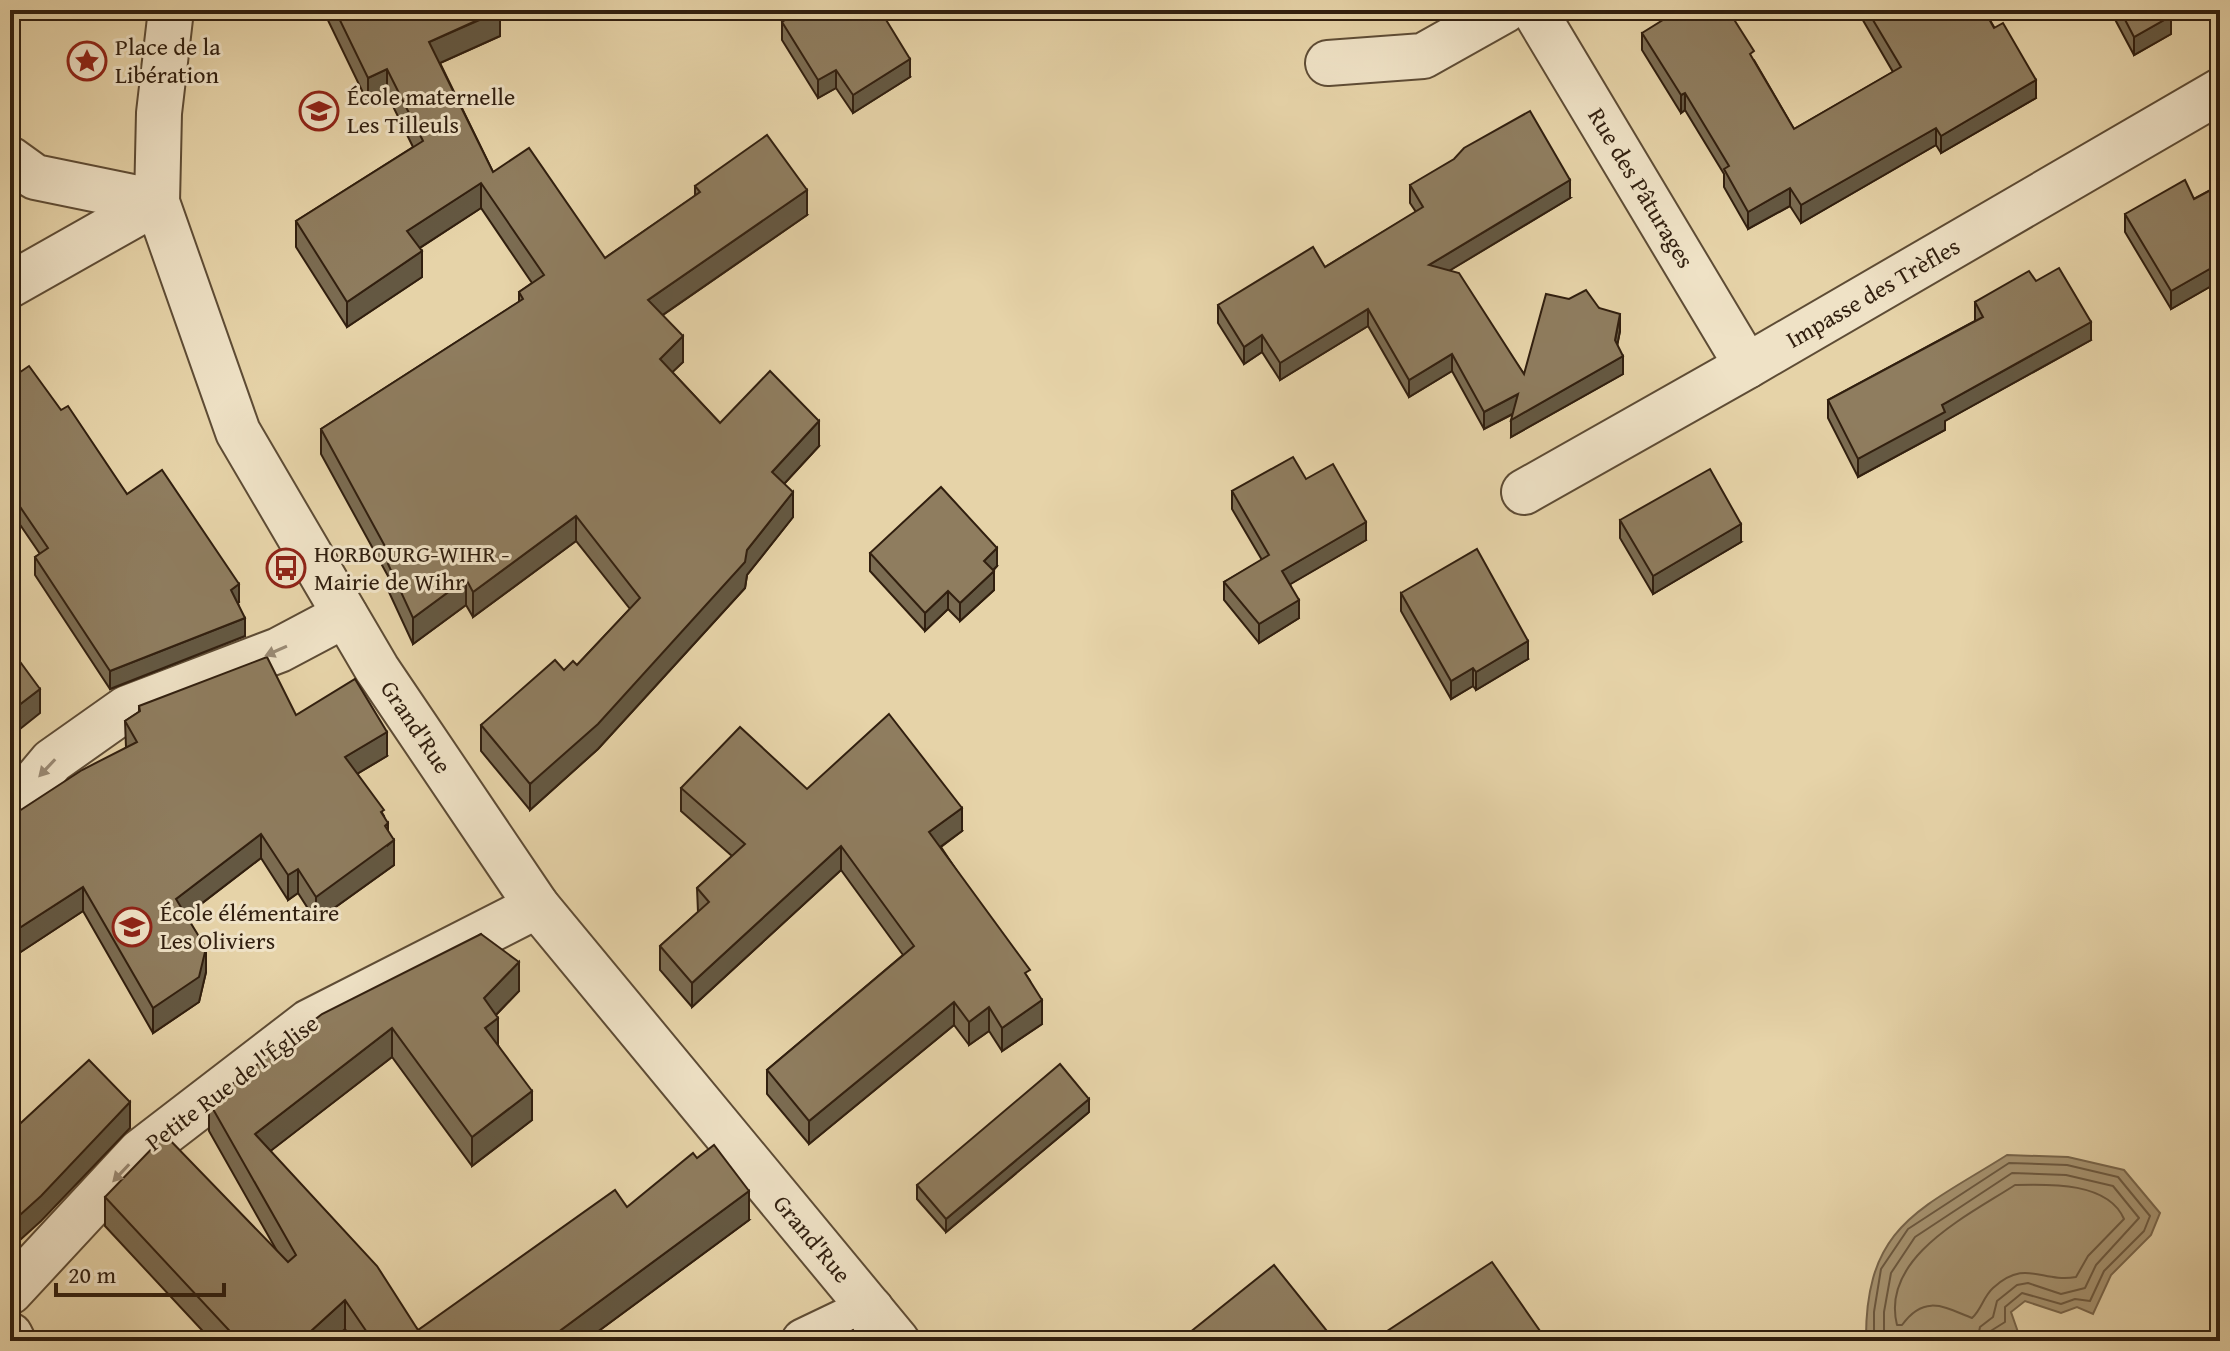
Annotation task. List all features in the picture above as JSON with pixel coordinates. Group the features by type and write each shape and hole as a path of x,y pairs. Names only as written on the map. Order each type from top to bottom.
{"street":[{"name":"Grand'Rue","path":"171,10 159,113 157,202 238,432 377,669 537,906 884,1325"},
{"path":"1328,63 1423,56 1505,10"},
{"name":"Rue des Pâturages","path":"1534,10 1747,366"},
{"name":"Impasse des Trèfles","path":"1524,492 2220,91"},
{"path":"10,159 35,177 157,202"},
{"path":"10,285 157,202"},
{"path":"10,811 52,761 127,708 279,650 345,615"},
{"name":"Petite Rue de l'Église","path":"10,1292 140,1152 309,1022 537,906"},
{"path":"804,1341 884,1325"},
{"path":"10,1335 13,1341"}],"water":[{"path":"2007,1155 2068,1157 2124,1170 2160,1213 2151,1235 2111,1275 2093,1314 2077,1307 2061,1313 2025,1301 2011,1312 2018,1332 2007,1331 1989,1341 1947,1341 1943,1336 1914,1341 1866,1341 1868,1302 1875,1271 1887,1246 1924,1207"}],"building":[{"path":"335,10 500,10 429,42 493,172 529,148 605,258 700,192 695,186 767,135 807,190 648,300 683,336 660,359 720,423 770,371 819,421 772,472 793,492 747,550 745,562 598,724 530,784 481,725 555,660 564,670 573,661 577,665 640,598 576,516 473,592 466,579 413,618 388,564 393,561 321,429 523,299 519,292 544,275 481,183 407,231 422,251 347,302 296,221 423,141 387,69 368,78"},
{"path":"800,10 880,10 910,59 853,95 836,70 818,80 782,22"},
{"path":"1679,10 1728,10 1754,51 1750,54 1794,129 1901,67 1867,10 1984,10 1994,28 2003,23 2036,80 1941,136 1936,128 1801,205 1790,188 1748,212 1724,169 1729,166 1685,93 1681,95 1642,33"},
{"path":"2120,10 2168,10 2171,16 2134,37"},
{"path":"1530,111 1570,180 1429,265 1459,273 1524,374 1546,294 1569,299 1586,290 1599,308 1620,314 1615,340 1623,356 1511,420 1518,394 1484,412 1452,354 1409,380 1368,309 1280,363 1262,335 1244,347 1218,305 1313,247 1325,267 1423,207 1410,185 1454,159 1464,148"},
{"path":"2185,180 2194,199 2220,185 2220,263 2171,291 2125,214"},
{"path":"2059,268 2091,322 1942,405 1945,412 1858,459 1828,400 1983,317 1975,302 2029,271 2036,281"},
{"path":"29,366 61,410 68,406 127,494 162,470 239,584 231,590 245,618 110,671 35,557 48,548 10,492 10,379"},
{"path":"1293,457 1306,479 1333,464 1366,522 1282,571 1299,600 1259,624 1224,582 1269,555 1232,491"},
{"path":"1710,469 1741,524 1653,576 1620,520"},
{"path":"941,487 997,548 984,561 994,571 960,603 948,591 925,613 870,553"},
{"path":"1477,549 1528,641 1476,672 1473,668 1451,681 1401,593"},
{"path":"10,648 40,689 10,712"},
{"path":"267,657 296,715 355,679 387,732 345,757 384,810 381,812 388,823 385,826 394,840 316,897 298,869 288,875 261,834 176,899 206,948 199,977 153,1008 83,887 10,934 10,817 82,770 137,742 125,721 140,711 139,706"},
{"path":"889,714 962,808 929,832 1030,970 1025,973 1042,1000 1002,1028 989,1007 969,1022 954,1002 809,1121 767,1070 914,946 841,846 692,983 660,946 709,902 697,888 745,844 681,788 740,727 807,789"},
{"path":"481,934 519,962 484,998 498,1018 485,1028 532,1091 472,1137 392,1028 255,1134 377,1266 418,1330 615,1190 627,1207 693,1153 697,1158 714,1145 749,1191 546,1341 373,1341 345,1300 300,1341 239,1341 105,1197 165,1135 288,1262 296,1255 209,1102 322,1014"},
{"path":"89,1060 130,1102 41,1196 10,1224 10,1133"},
{"path":"1060,1064 1089,1099 946,1219 917,1185"},
{"path":"1492,1262 1547,1341 1372,1341"},
{"path":"1274,1265 1335,1341 1179,1341"},
{"path":"853,1330 859,1341 833,1341"}],"place":[{"name":"Place de la Libération","path":"87,61"},
{"name":"École maternelle Les Tilleuls","path":"319,111"},
{"name":"HORBOURG-WIHR - Mairie de Wihr","path":"286,568"},
{"name":"École élémentaire Les Oliviers","path":"132,927"}]}
